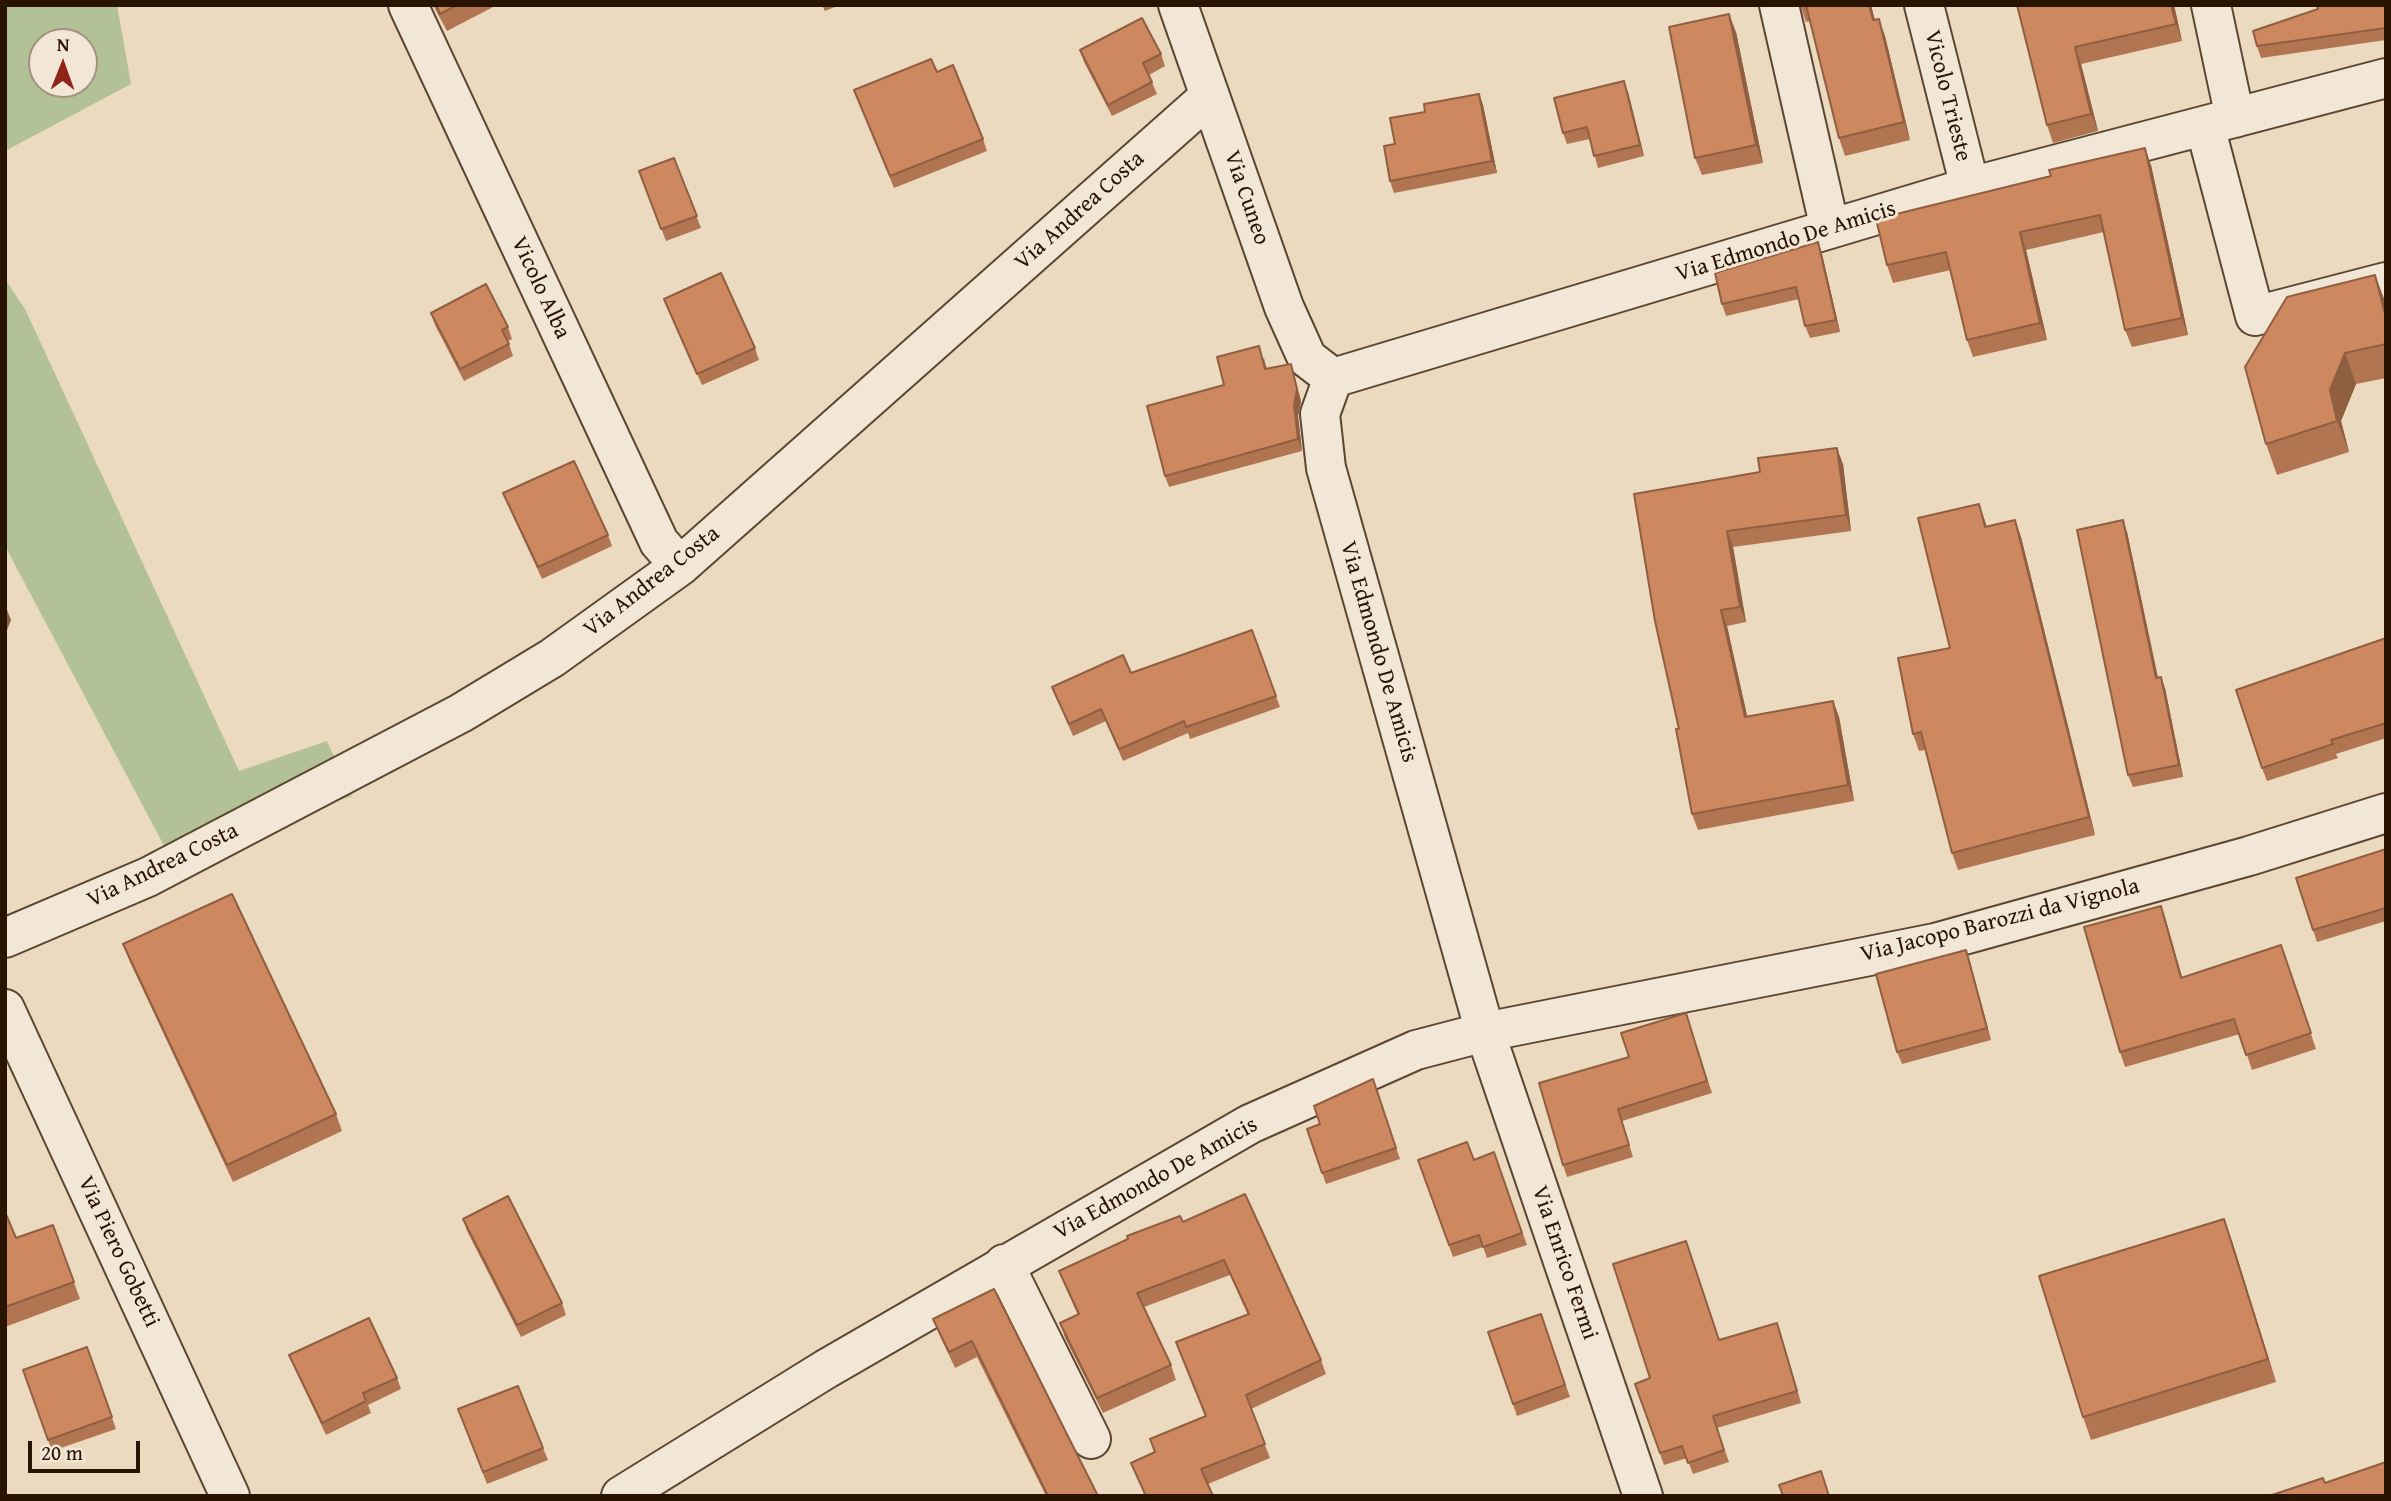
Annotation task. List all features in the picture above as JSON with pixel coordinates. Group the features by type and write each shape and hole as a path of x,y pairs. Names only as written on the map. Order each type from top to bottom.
{"street":[{"name":"Vicolo Alba","path":"408,5 659,542 680,566"},
{"name":"Via Cuneo","path":"1178,5 1284,307 1307,358 1333,378"},
{"path":"1779,5 1830,229"},
{"name":"Vicolo Trieste","path":"1924,5 1970,187"},
{"path":"2211,5 2220,122 2255,316 2386,282"},
{"name":"Via Edmondo De Amicis","path":"621,1496 826,1369 1250,1124 1416,1050 1485,1031 1326,468 1320,414 1333,378 1970,187 2386,78"},
{"name":"Via Andrea Costa","path":"5,938 148,877 461,713 552,659 680,566 1210,96"},
{"name":"Via Jacopo Barozzi da Vignola","path":"1485,1031 1935,943 2249,856 2386,813"},
{"name":"Via Piero Gobetti","path":"5,1009 230,1496"},
{"name":"Via Enrico Fermi","path":"1485,1031 1643,1496"},
{"path":"1004,1264 1091,1439"}],"green space":[{"path":"5,5 117,5 131,84 5,151"},
{"path":"5,279 25,309 239,771 327,741 352,796 170,857 5,546"}],"building":[{"path":"436,5 457,5 440,14"},
{"path":"1806,5 1869,5 1873,20 1879,19 1904,122 1839,138"},
{"path":"2017,5 2171,5 2176,24 2075,47 2091,114 2047,125"},
{"path":"2317,5 2386,5 2386,28 2257,46 2253,31 2318,9"},
{"path":"1729,14 1756,145 1695,158 1669,27"},
{"path":"1142,18 1161,54 1143,63 1152,82 1108,105 1080,50"},
{"path":"931,59 937,72 953,65 983,139 890,176 854,90"},
{"path":"1624,81 1640,145 1594,156 1587,127 1563,133 1554,98"},
{"path":"1479,94 1492,161 1390,181 1384,146 1395,144 1390,118 1425,112 1424,104"},
{"path":"2145,148 2182,318 2125,330 2100,215 2020,232 2040,323 1967,340 1946,252 1887,265 1876,219 2051,176 2049,170"},
{"path":"674,158 697,216 661,229 639,171"},
{"path":"1818,242 1836,320 1805,326 1796,287 1722,304 1715,273"},
{"path":"721,273 755,348 697,374 664,299"},
{"path":"2375,275 2386,318 2386,344 2345,353 2330,390 2337,421 2266,444 2245,367 2287,297"},
{"path":"486,284 508,327 502,330 509,344 460,369 431,313"},
{"path":"1259,346 1265,369 1291,364 1297,389 1294,405 1298,439 1165,476 1147,406 1224,385 1217,357"},
{"path":"1837,448 1846,515 1727,531 1740,607 1721,610 1745,717 1833,701 1848,785 1692,814 1676,729 1679,729 1655,621 1634,494 1760,472 1758,458"},
{"path":"574,461 608,535 538,567 503,493"},
{"path":"1979,504 1985,527 2015,520 2089,817 1952,853 1921,732 1913,734 1898,658 1950,648 1918,518"},
{"path":"2123,520 2156,678 2161,677 2179,765 2128,775 2077,530"},
{"path":"1252,630 1276,696 1186,727 1184,721 1119,749 1101,709 1069,724 1052,687 1123,655 1131,673"},
{"path":"2386,638 2386,723 2331,740 2333,744 2262,768 2236,690"},
{"path":"2386,849 2386,908 2313,930 2296,878"},
{"path":"232,894 336,1114 227,1165 123,944"},
{"path":"2161,906 2181,978 2281,945 2311,1033 2246,1055 2234,1019 2120,1052 2084,927"},
{"path":"1966,950 1987,1028 1897,1052 1876,974"},
{"path":"1686,1013 1707,1081 1618,1109 1629,1145 1563,1165 1539,1083 1629,1057 1621,1033"},
{"path":"1373,1079 1396,1148 1322,1173 1307,1129 1320,1124 1314,1106"},
{"path":"1467,1142 1474,1160 1494,1152 1522,1233 1483,1247 1479,1235 1449,1245 1418,1160"},
{"path":"1245,1194 1321,1360 1246,1395 1265,1444 1201,1469 1213,1496 1146,1496 1131,1463 1155,1452 1150,1439 1206,1416 1176,1342 1249,1314 1224,1260 1137,1293 1171,1365 1097,1398 1060,1323 1079,1314 1059,1271 1128,1239 1127,1236 1180,1216 1183,1222"},
{"path":"508,1196 562,1303 517,1325 463,1219"},
{"path":"5,1212 16,1238 53,1225 74,1282 5,1307"},
{"path":"2224,1219 2268,1359 2083,1417 2039,1276"},
{"path":"1686,1241 1719,1340 1777,1323 1797,1391 1713,1416 1724,1450 1688,1463 1682,1446 1660,1453 1635,1384 1650,1378 1613,1264"},
{"path":"994,1289 1098,1496 1048,1496 972,1341 949,1352 933,1319"},
{"path":"1541,1314 1565,1385 1513,1404 1488,1332"},
{"path":"369,1318 397,1378 363,1393 366,1401 322,1423 289,1355"},
{"path":"87,1347 112,1417 48,1440 23,1370"},
{"path":"518,1386 543,1448 483,1472 458,1409"},
{"path":"2386,1462 2386,1496 2269,1496 2323,1478 2325,1483"},
{"path":"1821,1471 1829,1496 1783,1496 1779,1485"}]}
